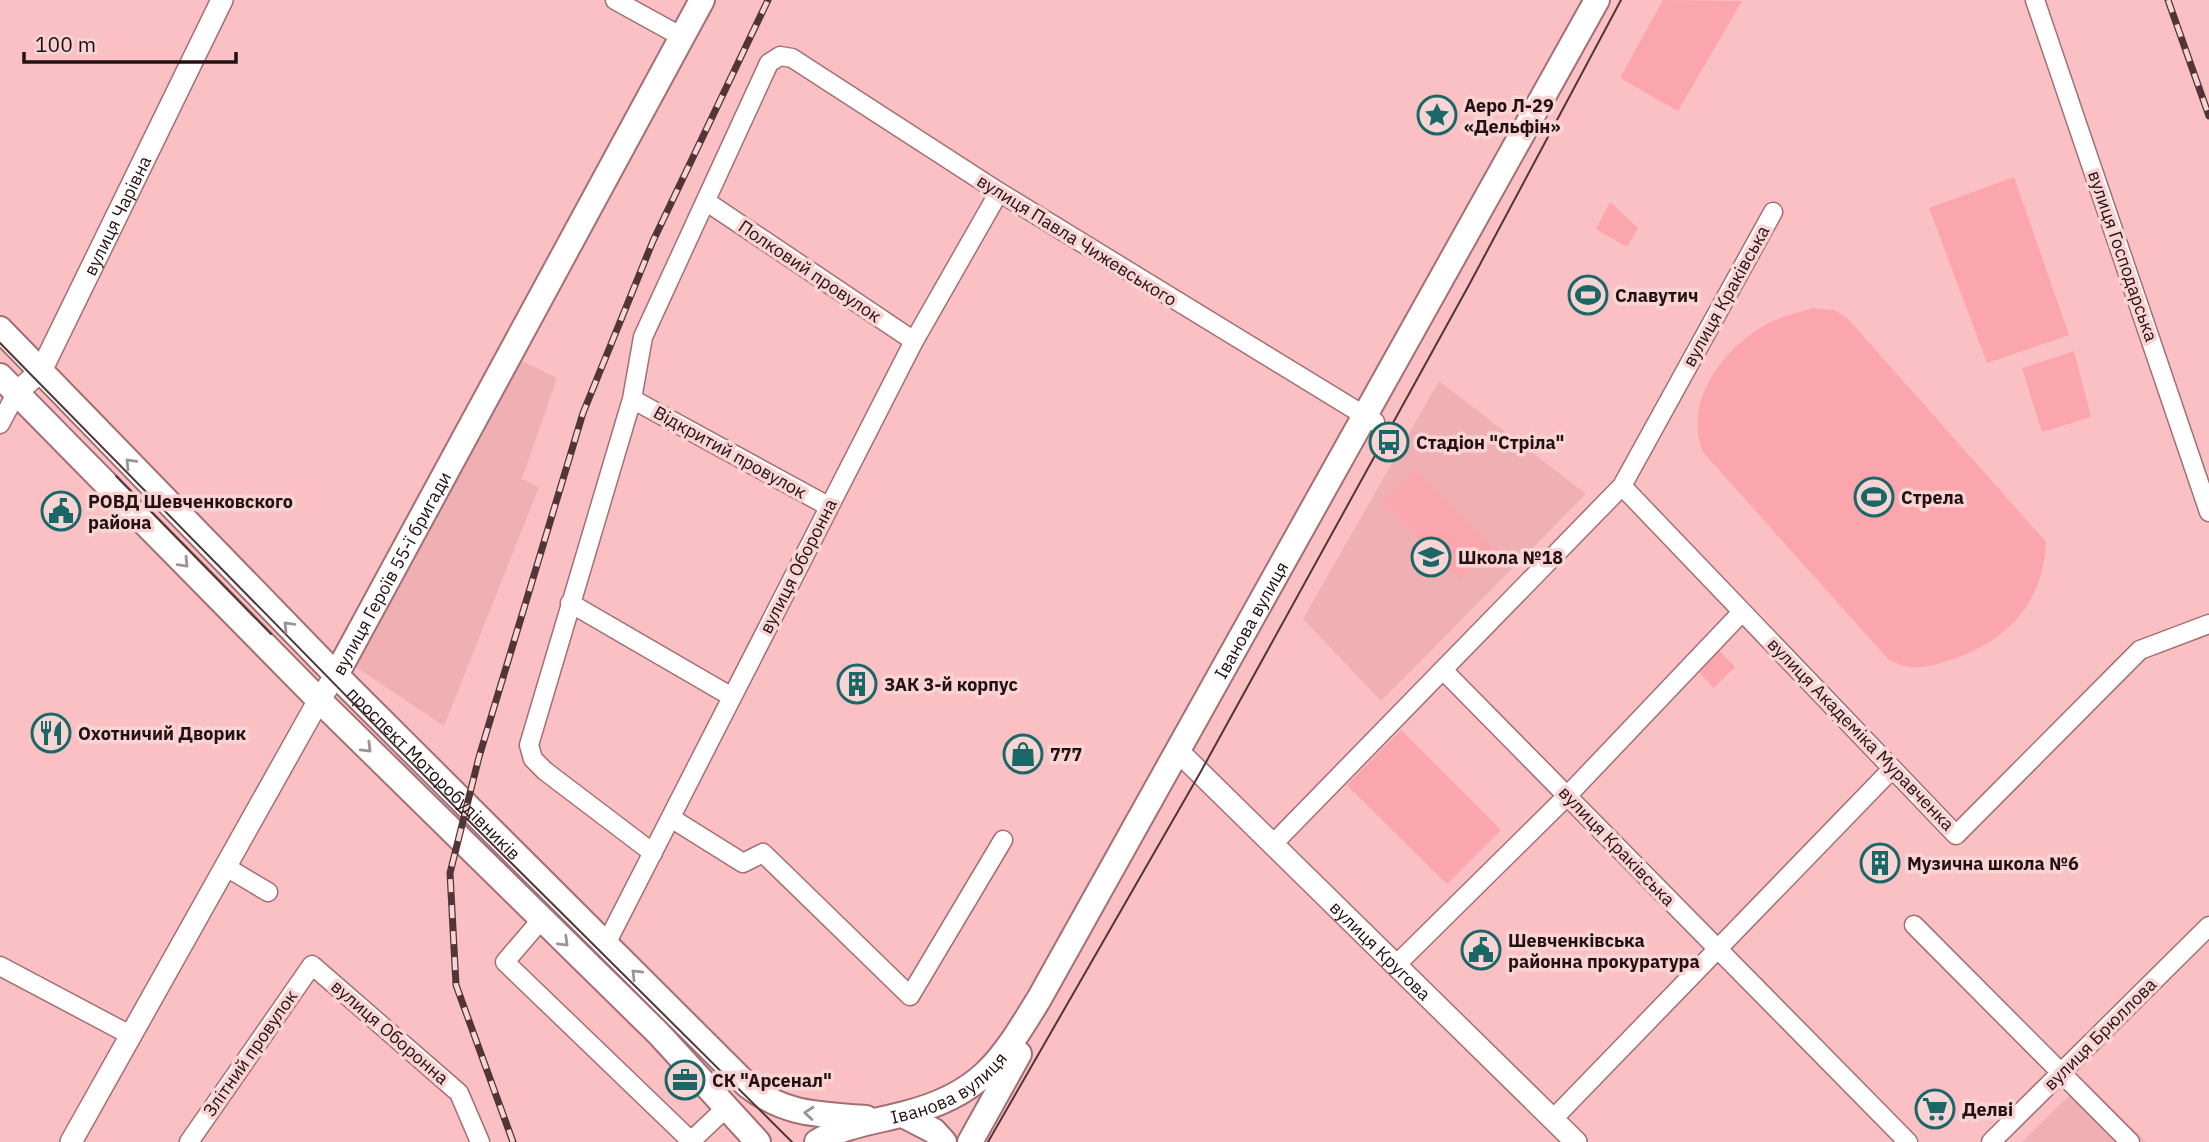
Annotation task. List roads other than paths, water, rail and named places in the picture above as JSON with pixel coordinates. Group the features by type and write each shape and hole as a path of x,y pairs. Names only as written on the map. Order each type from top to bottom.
{"main road":[{"name":"вулиця Героїв 55-ї бригади","path":"336,675 702,0"},
{"name":"Іванова вулиця","path":"970,1142 1186,759 1597,0"},
{"name":"Іванова вулиця","path":"817,1142 877,1119 903,1115 971,1085 990,1071 1004,1054 1039,999 1611,0"},
{"name":"проспект Моторобудівників","path":"0,329 336,675 747,1086 768,1102 793,1111 877,1119"},
{"name":"проспект Моторобудівників","path":"8,384 318,700 659,1034 758,1142"},
{"path":"903,1115 934,1131 944,1142"}],"street":[{"name":"вулиця Чарівна","path":"0,424 8,384 41,370 222,0"},
{"path":"615,0 645,7 682,37"},
{"name":"вулиця Господарська","path":"2035,0 2209,512"},
{"name":"вулиця Павла Чижевського","path":"707,202 769,63 780,56 792,58 999,192 1370,419"},
{"name":"вулиця Оборонна","path":"606,944 914,341 999,192"},
{"path":"653,853 533,759 529,745 632,399 643,337 652,312 707,202"},
{"name":"Полковий провулок","path":"707,202 914,341"},
{"name":"вулиця Краківська","path":"1273,844 1622,486 1773,212"},
{"name":"Відкритий провулок","path":"632,399 828,506"},
{"name":"вулиця Академіка Муравченка","path":"1622,486 1956,835 2140,650 2209,624"},
{"path":"570,603 732,697"},
{"path":"1397,964 1568,795 1742,612"},
{"name":"вулиця Краківська","path":"1443,670 1908,1142"},
{"name":"вулиця Героїв 55-ї бригади","path":"71,1142 318,700 336,675"},
{"name":"вулиця Кругова","path":"1186,759 1576,1142"},
{"path":"1553,1119 1892,769"},
{"path":"671,818 743,863 763,853 910,996 1003,840"},
{"path":"226,867 268,892"},
{"path":"541,920 505,962 691,1141 727,1106"},
{"path":"1914,925 2061,1072 2123,1140"},
{"name":"вулиця Брюллова","path":"1991,1142 2209,926"},
{"name":"вулиця Оборонна","path":"312,965 459,1093 470,1113 480,1142"},
{"name":"Злітний провулок","path":"188,1142 312,965"},
{"path":"0,966 132,1036"}],"tram line":[{"path":"988,1142 1200,773 1469,285 1621,0"},
{"path":"0,343 464,816 792,1142"},
{"path":"116,476 271,634"}],"railway":[{"path":"513,1142 456,985 450,873 479,757 583,413 653,241 768,0"},
{"path":"2168,0 2209,116"}],"place":[{"name":"Аеро Л-29 «Дельфін»","path":"1437,115"},
{"name":"Славутич","path":"1588,295"},
{"name":"Стадіон \"Стріла\"","path":"1389,442"},
{"name":"Стрела","path":"1874,497"},
{"name":"РОВД Шевченковского района","path":"61,511"},
{"name":"Школа №18","path":"1431,557"},
{"name":"ЗАК 3-й корпус","path":"857,684"},
{"name":"Охотничий Дворик","path":"51,733"},
{"name":"777","path":"1023,754"},
{"name":"Музична школа №6","path":"1880,863"},
{"name":"Шевченківська районна прокуратура","path":"1481,950"},
{"name":"СК \"Арсенал\"","path":"685,1080"},
{"name":"Делві","path":"1935,1109"}]}
